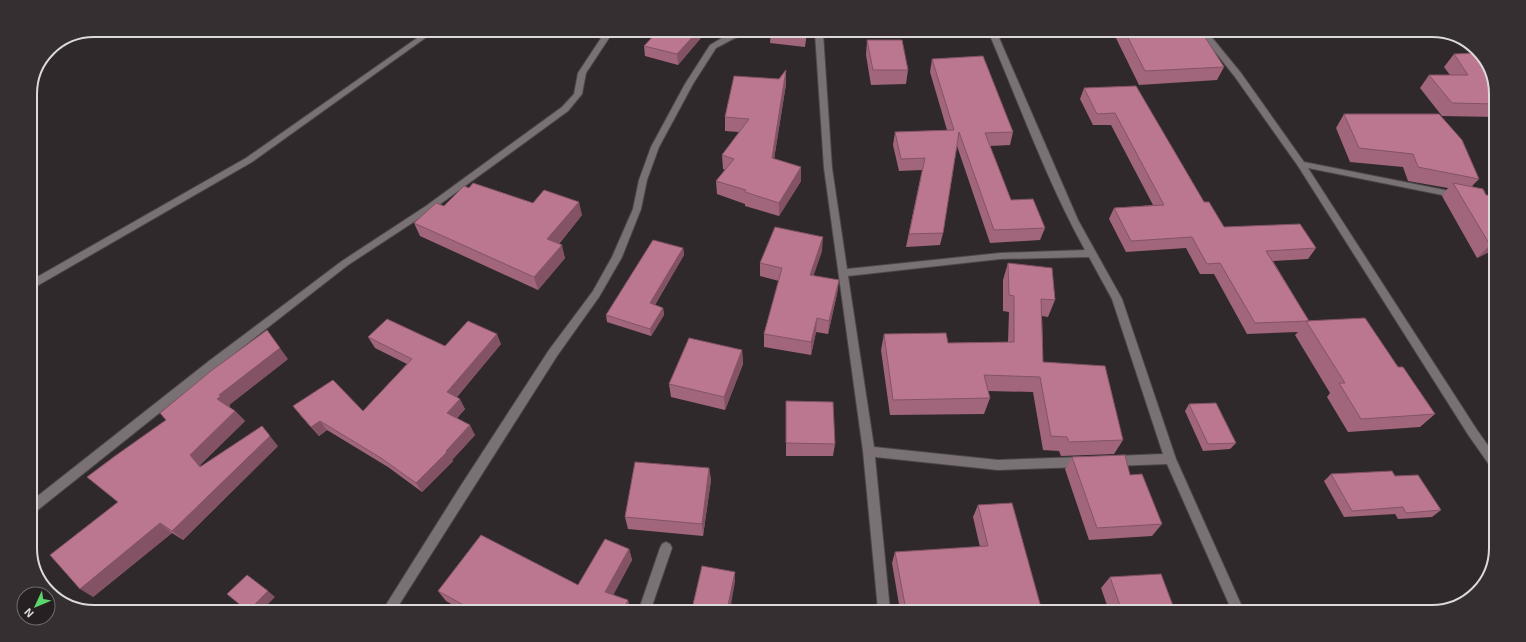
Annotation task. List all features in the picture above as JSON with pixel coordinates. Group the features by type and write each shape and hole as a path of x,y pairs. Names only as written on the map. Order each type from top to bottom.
{"street":[{"path":"37,282 249,160 423,37"},
{"path":"37,503 206,369 345,263 429,208 566,109 578,94 582,73 606,37"},
{"path":"392,605 553,353 596,294 618,257 637,209 643,180 654,147 689,84 713,46 730,37"},
{"path":"819,37 828,168 869,451 884,605"},
{"path":"995,37 1052,174 1073,220 1117,299 1170,459 1235,605"},
{"path":"1207,37 1238,75 1301,164 1473,433 1489,455"},
{"path":"1301,164 1464,196"},
{"path":"843,273 1000,256 1092,253"},
{"path":"869,451 998,465 1170,459"},
{"path":"646,605 666,548"}],"building":[{"path":"652,37 692,37 677,54 644,46"},
{"path":"1128,37 1205,37 1224,67 1145,71"},
{"path":"867,40 902,40 908,70 873,70"},
{"path":"1471,53 1477,59 1488,83 1489,104 1452,103 1429,75 1468,75 1454,54"},
{"path":"983,56 1013,132 985,133 1011,200 1033,199 1045,228 994,230 959,132 943,233 909,234 925,158 901,159 895,132 954,130 932,59"},
{"path":"786,70 772,158 801,167 779,203 745,192 746,190 716,181 734,159 722,155 749,119 725,117 734,76 779,79"},
{"path":"1136,86 1204,202 1209,202 1224,227 1300,224 1316,248 1266,251 1309,321 1255,323 1220,263 1207,264 1192,237 1131,241 1114,208 1164,205 1115,113 1097,114 1084,88"},
{"path":"1344,114 1439,114 1462,140 1479,179 1418,167 1413,154 1359,148"},
{"path":"473,183 533,203 544,190 579,202 547,239 562,245 534,277 414,223 436,203 444,206 464,186 469,188"},
{"path":"1453,183 1483,189 1486,195 1489,195 1489,243"},
{"path":"775,227 823,237 810,275 839,280 829,321 817,318 811,342 764,334 782,268 760,263"},
{"path":"653,240 683,248 650,303 663,308 650,329 606,315"},
{"path":"1008,263 1052,268 1055,300 1041,299 1043,362 1105,366 1123,440 1069,442 1067,437 1051,436 1040,377 984,375 990,398 893,400 884,334 946,333 948,343 1014,342 1014,296 1009,295"},
{"path":"1365,318 1398,367 1403,367 1435,414 1361,419 1339,383 1345,383 1306,321"},
{"path":"387,319 445,346 468,321 497,334 447,392 460,399 447,413 470,425 446,451 447,452 416,483 381,458 320,421 311,427 293,406 333,380 363,411 412,359 368,337"},
{"path":"267,330 280,348 219,395 221,396 217,399 235,411 190,455 200,467 262,426 270,436 172,531 160,523 80,589 50,555 118,502 87,477 166,420 160,413 211,371"},
{"path":"689,338 742,350 724,397 669,384"},
{"path":"786,401 833,402 835,444 786,443"},
{"path":"1216,403 1236,443 1208,444 1189,404"},
{"path":"1125,455 1130,475 1142,474 1162,524 1097,528 1072,457"},
{"path":"635,462 709,468 702,524 625,517"},
{"path":"1392,471 1395,476 1418,475 1441,510 1406,513 1403,507 1352,511 1331,474"},
{"path":"1012,503 1040,605 905,605 895,552 988,546 978,505"},
{"path":"481,535 578,585 605,539 629,549 605,592 628,600 626,605 464,605 438,591"},
{"path":"702,566 735,572 728,605 693,605"},
{"path":"1161,574 1173,605 1120,605 1110,577"},
{"path":"247,575 268,591 254,605 240,605 227,594"}]}
